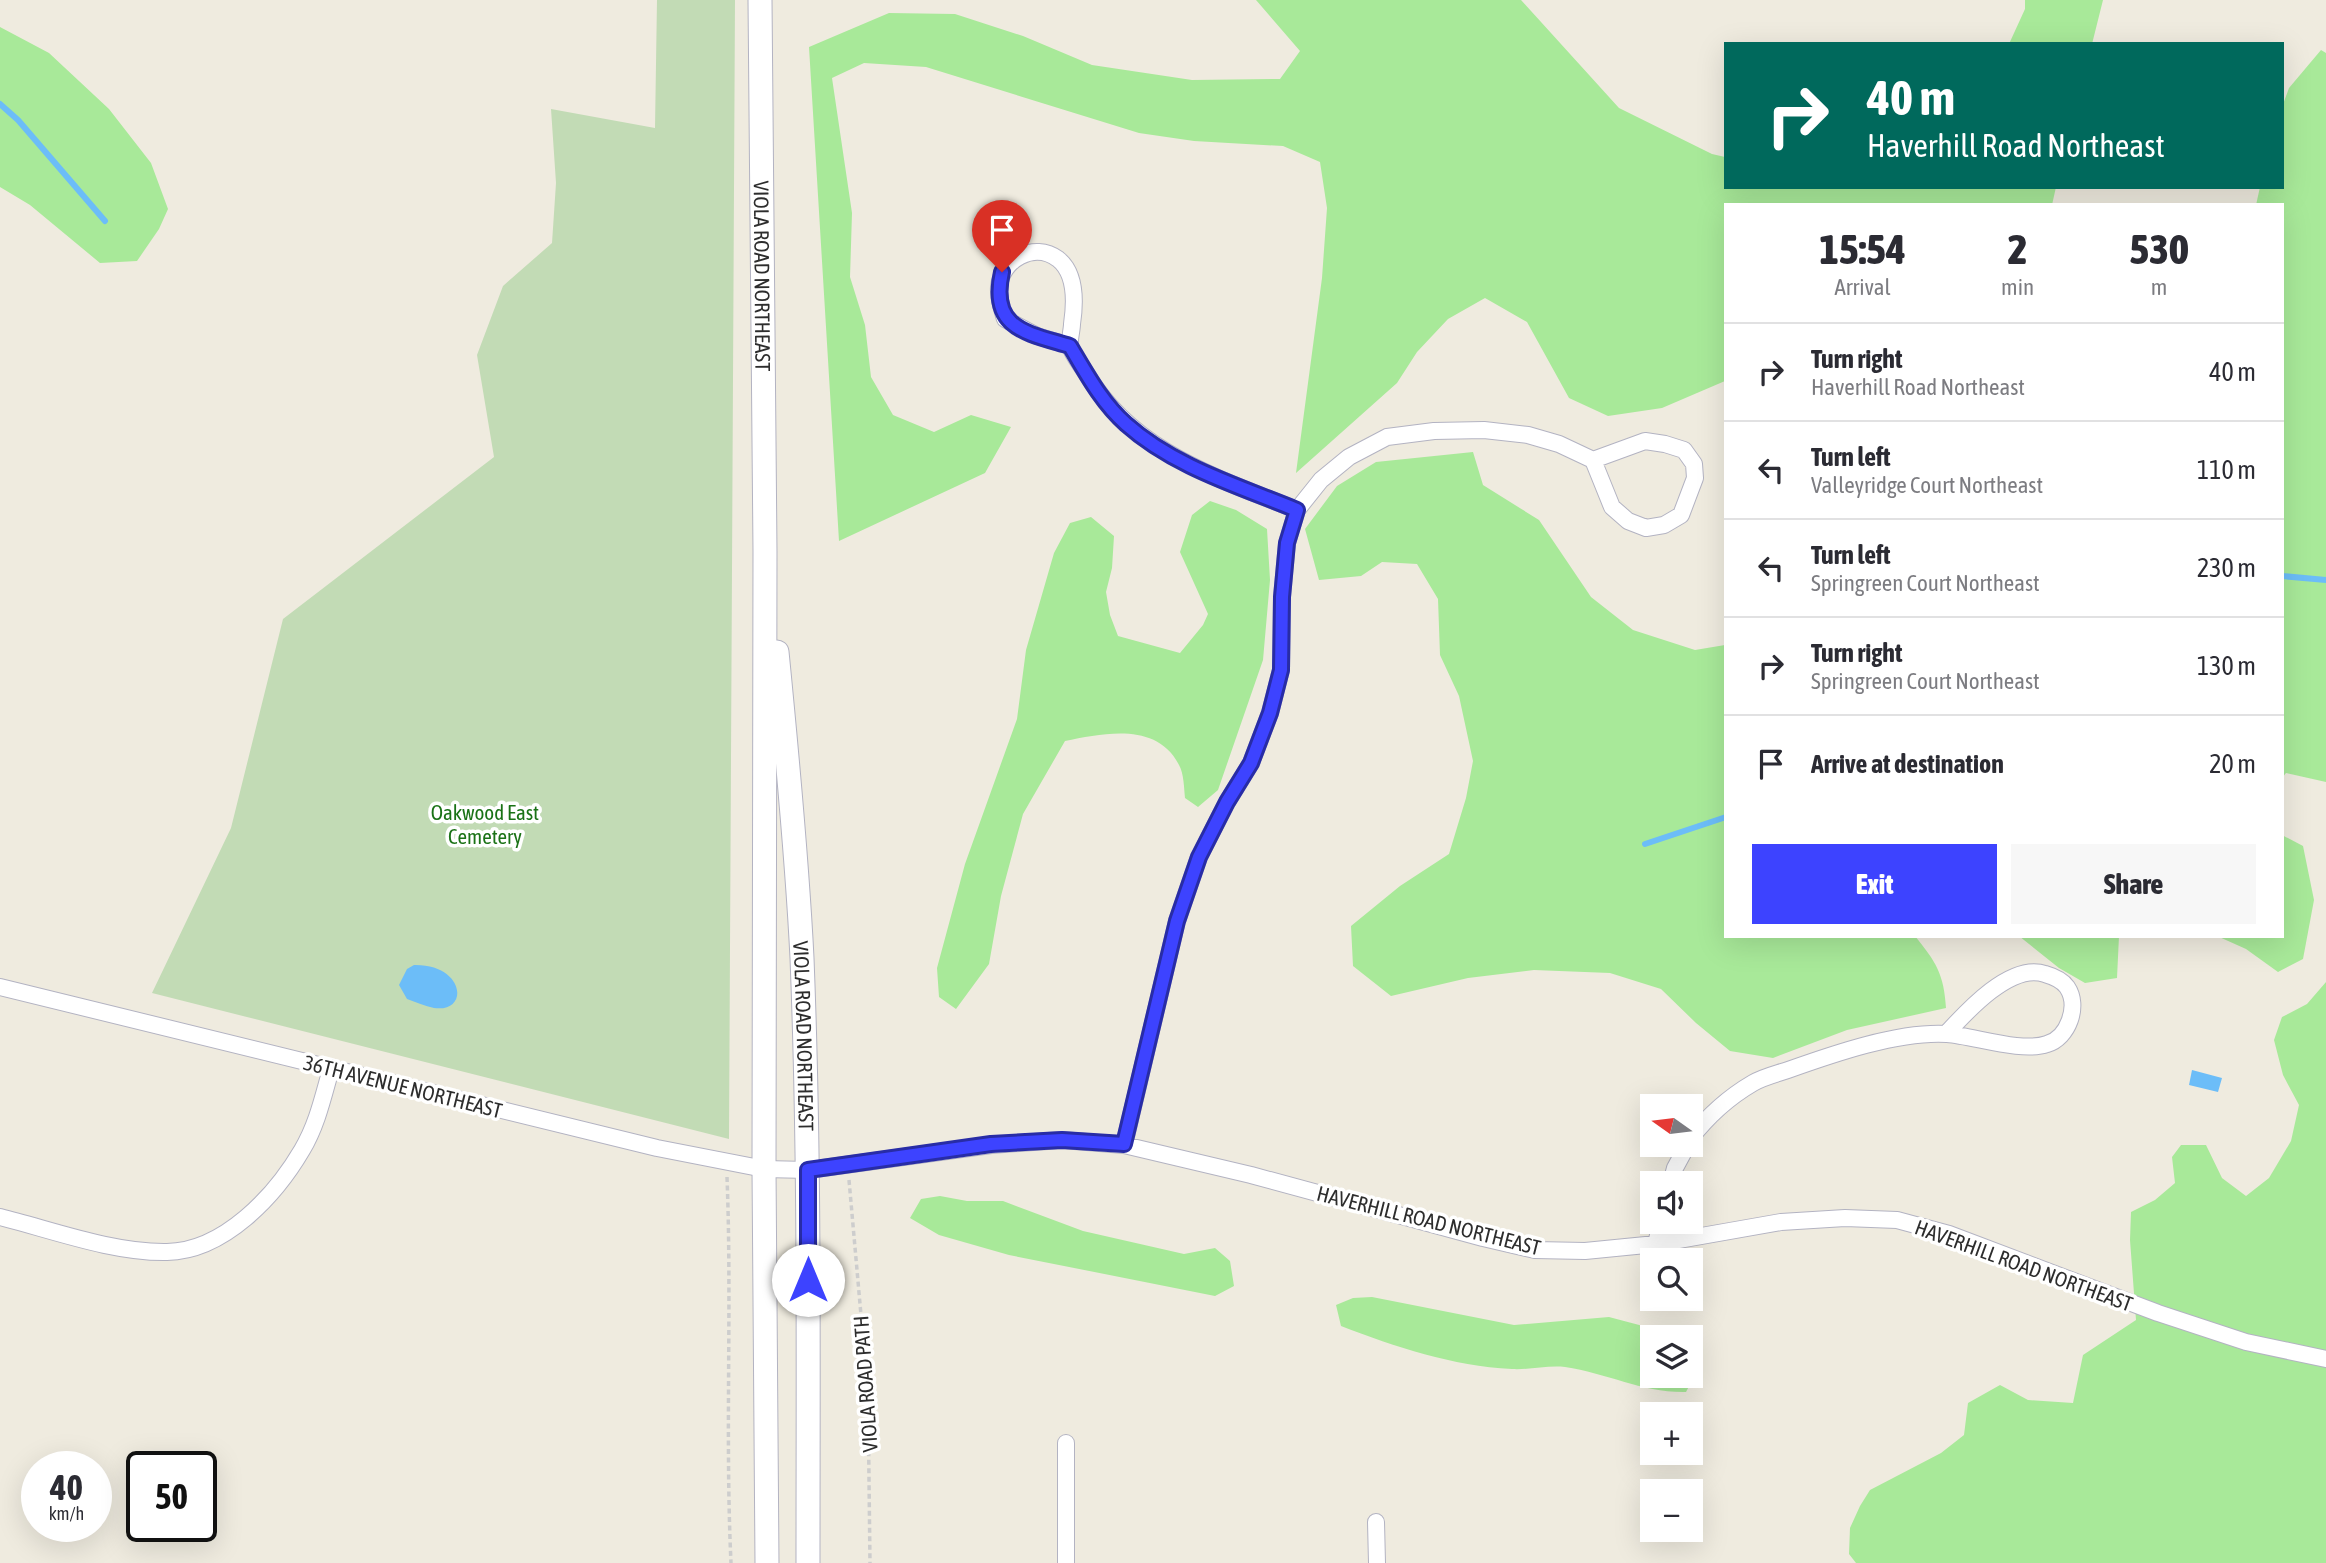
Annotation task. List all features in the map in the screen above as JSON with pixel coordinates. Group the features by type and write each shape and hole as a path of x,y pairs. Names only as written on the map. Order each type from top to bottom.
{"main road":[{"name":"VIOLA ROAD NORTHEAST","path":"760,0 765,551 764,1168 767,1563"},
{"name":"VIOLA ROAD NORTHEAST","path":"765,551 777,654 802,954 808,1170 808,1563"}],"street":[{"path":"1070,346 1018,328 1005,318 1000,304 999,288 1002,272 1015,258 1028,252 1043,253 1058,259 1068,272 1074,291 1070,346 1092,383 1125,423 1159,449 1203,472 1297,510"},
{"path":"1124,1144 1177,921 1199,857 1227,802 1251,763 1270,713 1281,670 1282,597 1287,543 1297,510 1321,480 1349,457 1387,437 1434,430 1484,430 1528,435 1559,444 1593,460 1612,507 1628,521 1646,528 1664,525 1681,515 1695,478 1694,464 1684,450 1645,441 1593,460"},
{"path":"1703,1124 1716,1110 1755,1082 1833,1054 1904,1038 1946,1034 2029,1046 2046,1045 2059,1038 2068,1025 2072,1001 2067,987 2055,978 2040,972 2021,974 2001,983 1966,1012 1946,1034"},
{"name":"36TH AVENUE NORTHEAST","path":"0,987 657,1148 764,1168 808,1170"},
{"path":"0,1217 138,1251 169,1252 198,1248 227,1234 254,1210 279,1182 302,1150 318,1117 331,1069"},
{"name":"HAVERHILL ROAD NORTHEAST","path":"808,1170 991,1144 1062,1140 1124,1144 1535,1250 1585,1251 1656,1244 1780,1222 1845,1218 1897,1220 1949,1234 2158,1313 2246,1342 2326,1359"},
{"path":"1656,1244 1658,1234"},
{"path":"1066,1443 1066,1563"},
{"path":"1376,1522 1377,1563"}],"path":[{"path":"726,1162 730,1255 727,1483 731,1563"},
{"name":"VIOLA ROAD PATH","path":"848,1164 868,1394 870,1563"}],"green space":[{"name":"Oakwood East Cemetery","path":"657,0 735,0 729,1139 152,993 231,828 283,619 494,457 477,355 503,286 552,243 556,183 551,109 655,128"},
{"path":"1256,0 1521,0 1619,108 1712,154 1724,157 1724,189 2056,189 2052,203 1724,203 1724,381 1662,408 1608,416 1569,398 1527,322 1485,298 1448,319 1417,352 1397,383 1296,473 1322,278 1327,208 1320,162 1283,146 1194,141 1139,133 926,67 864,63 832,78 852,213 850,277 865,325 871,377 893,415 934,432 971,415 1011,427 985,473 839,541 809,47 889,13 955,14 1023,36 1092,65 1192,80 1280,79 1300,51"},
{"path":"2025,0 2103,0 2092,42 2010,42 2025,9"},
{"path":"0,27 49,53 109,109 151,163 168,209 159,229 137,261 100,263 30,205 0,187"},
{"path":"2321,50 2326,53 2326,782 2286,773 2284,776 2284,203 2256,203 2260,189 2284,189 2284,102 2289,88"},
{"path":"1473,452 1483,485 1539,520 1591,597 1633,630 1695,650 1724,645 1724,938 1917,938 1938,969 1946,1008 1847,1030 1773,1058 1730,1051 1661,989 1610,973 1534,970 1468,978 1391,996 1353,966 1351,926 1400,886 1449,854 1466,798 1473,761 1459,696 1440,655 1438,599 1417,564 1382,562 1361,576 1319,580 1305,529 1337,486 1376,462"},
{"path":"1210,501 1236,510 1267,529 1270,580 1263,660 1218,790 1198,807 1185,798 1179,765 1169,751 1144,736 1097,735 1065,741 1023,814 1001,896 989,964 956,1009 939,997 937,968 965,864 1017,719 1026,650 1054,553 1070,523 1091,517 1114,536 1112,568 1106,592 1110,615 1118,636 1180,653 1203,625 1208,614 1180,552 1192,515"},
{"path":"2284,836 2303,846 2314,900 2303,959 2278,972 2246,949 2221,938 2284,938"},
{"path":"2022,938 2119,938 2117,978 2085,983 2059,968"},
{"path":"2326,982 2326,1563 1856,1563 1849,1554 1850,1528 1870,1490 1941,1453 1964,1435 1968,1403 2000,1385 2028,1400 2073,1403 2083,1355 2136,1320 2130,1240 2131,1212 2155,1200 2175,1183 2172,1157 2181,1145 2206,1145 2222,1178 2246,1196 2269,1178 2291,1141 2299,1105 2283,1075 2274,1040 2282,1017 2307,1004"},
{"path":"940,1196 967,1201 1003,1201 1083,1231 1184,1254 1215,1248 1230,1261 1234,1286 1215,1296 1009,1255 939,1235 910,1218 921,1199"},
{"path":"1372,1297 1514,1325 1609,1317 1640,1325 1640,1386 1565,1367 1490,1367 1446,1360 1403,1348 1341,1326 1336,1305 1353,1298"},
{"path":"1650,1388 1688,1388 1686,1392"}],"water":[{"path":"414,965 431,967 444,972 452,979 457,988 453,1003 446,1008 434,1008 407,999 399,985 407,969"},
{"path":"2192,1070 2222,1078 2218,1092 2189,1085"}],"waterway":[{"path":"0,104 18,120 105,221"},
{"path":"2284,576 2326,580"},
{"path":"1645,844 1724,818"}],"route":[{"path":"808,1280 808,1170 991,1144 1062,1140 1124,1144 1177,921 1199,857 1227,802 1251,763 1270,713 1281,670 1282,597 1287,543 1297,510 1203,472 1159,449 1125,423 1092,383 1070,346 1018,328 1005,318 1000,304 1002,272"}]}
